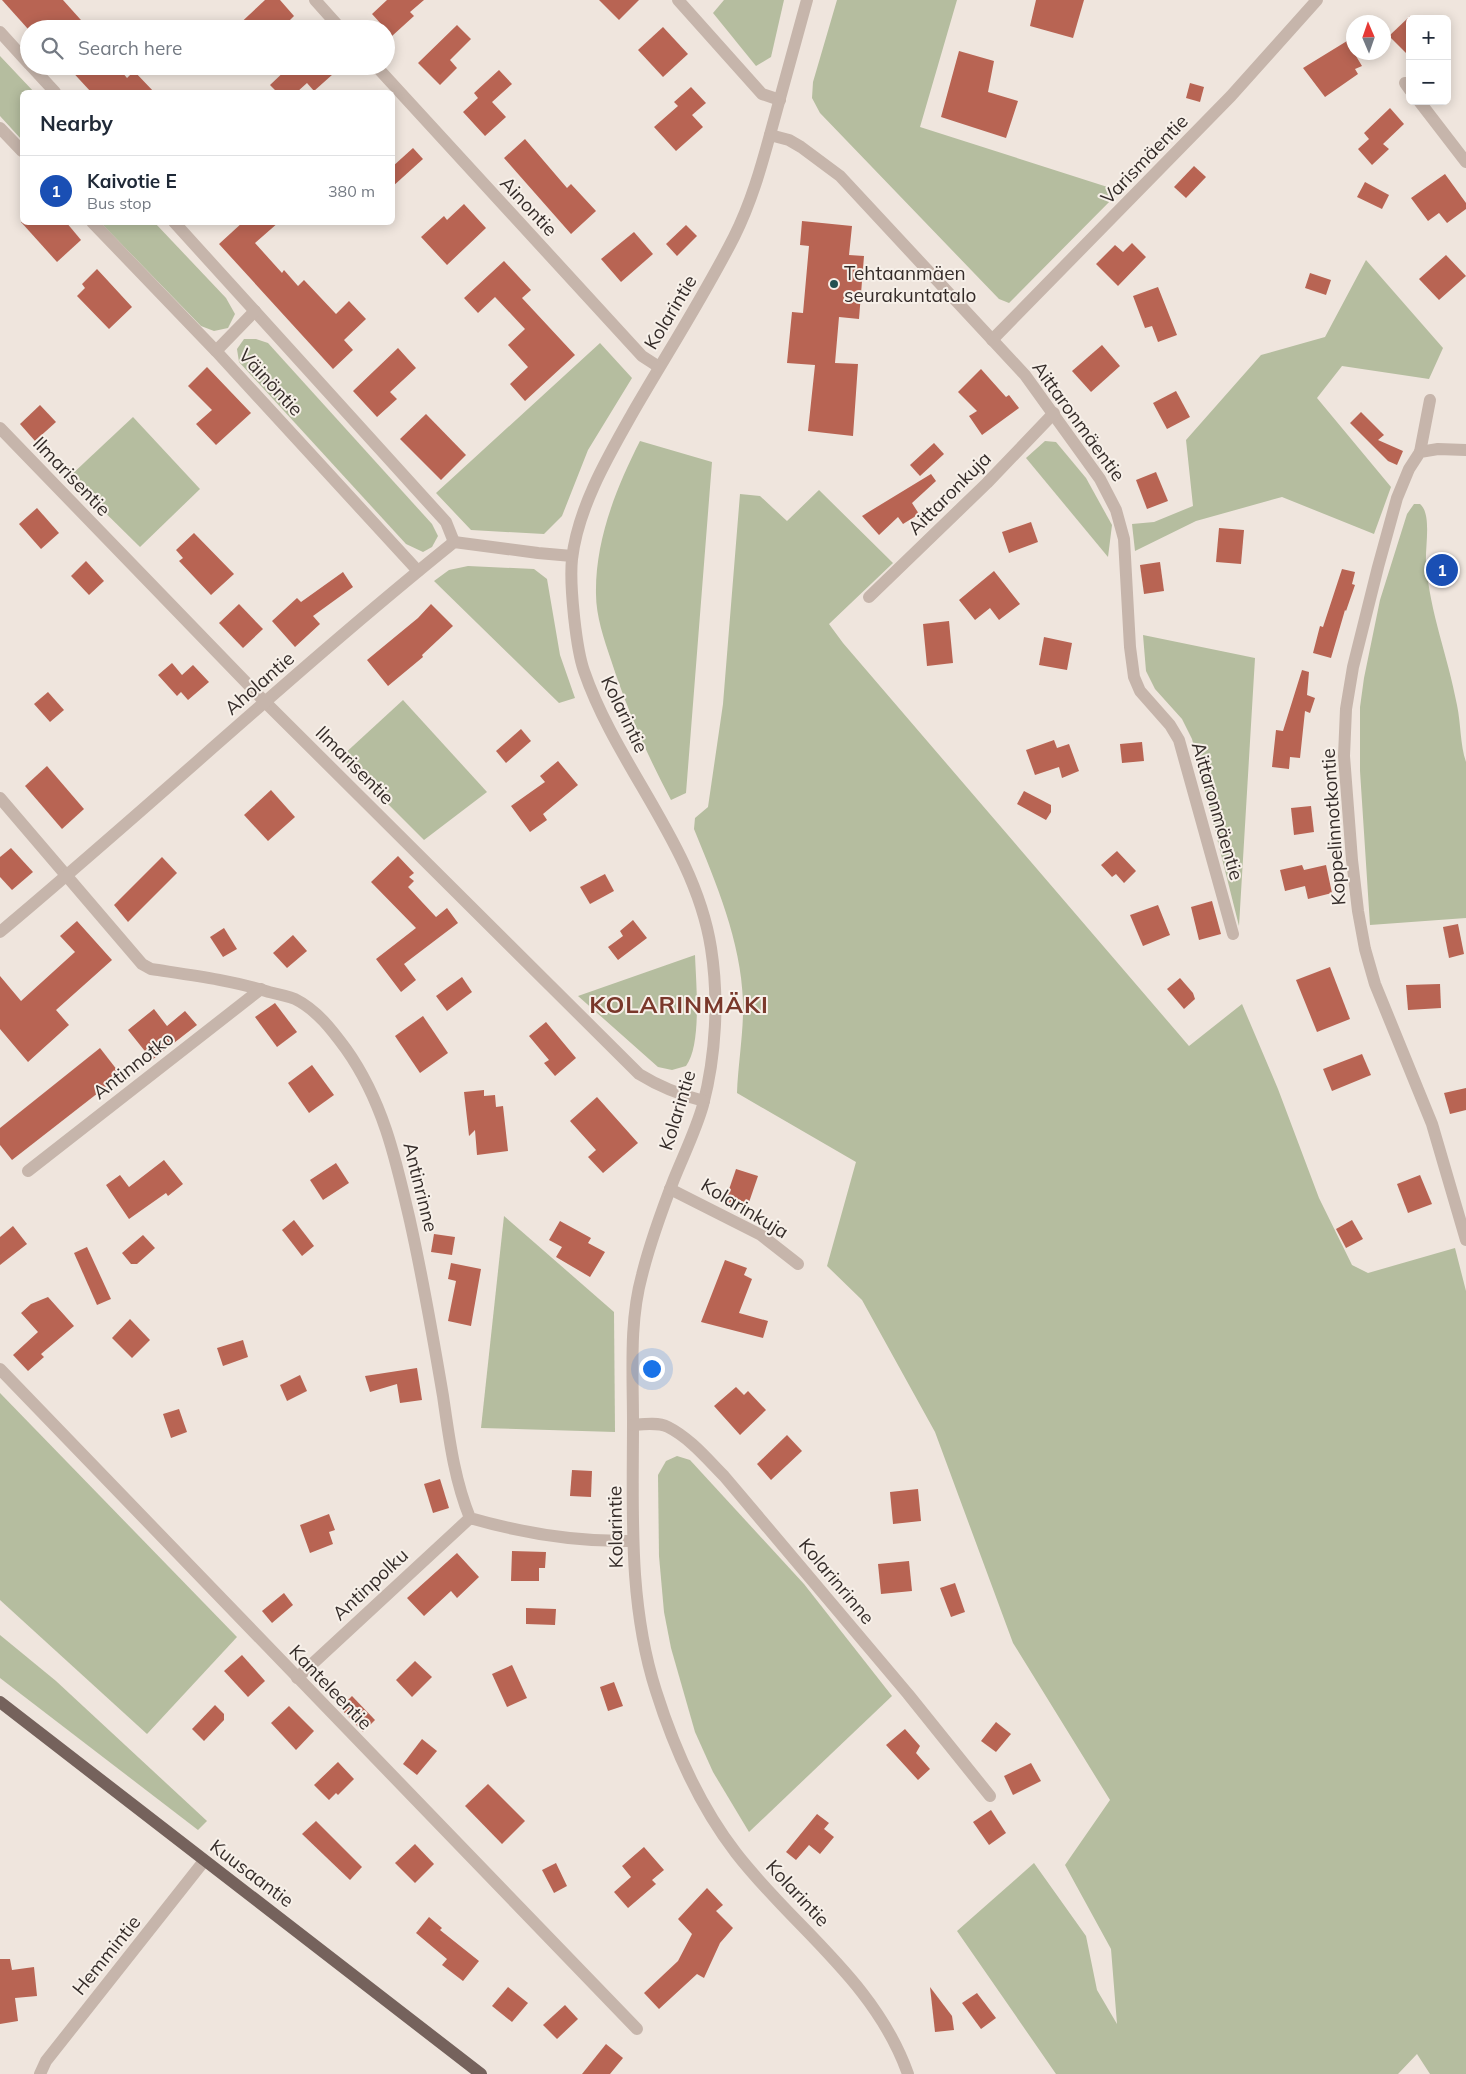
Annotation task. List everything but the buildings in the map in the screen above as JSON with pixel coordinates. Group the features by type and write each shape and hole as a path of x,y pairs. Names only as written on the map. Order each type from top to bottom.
{"main road":[{"name":"Kuusaantie","path":"0,1702 480,2074"}],"street":[{"path":"315,0 333,20"},
{"path":"678,0 762,94 780,100"},
{"name":"Kolarintie","path":"807,0 756,186 737,232 703,295 609,454 582,517 572,556 572,602 582,666 604,722 685,866 702,908 711,949 715,1003 714,1040 704,1101 670,1188 639,1284 635,1308 633,1540 638,1612 645,1650 665,1718 689,1775 709,1813 733,1849 771,1893 852,1978 868,1998 896,2046 908,2074"},
{"name":"Varismäentie","path":"992,340 1231,96 1317,0"},
{"path":"0,32 20,54"},
{"path":"39,75 53,90"},
{"name":"Ainontie","path":"384,75 642,356 659,367"},
{"path":"1422,105 1466,162"},
{"path":"0,128 20,149"},
{"name":"Aittaronmäentie","path":"770,135 789,140 801,147 840,176 1025,374 1100,479 1116,510 1123,533 1130,647 1134,677 1140,691 1170,725 1179,740 1233,934"},
{"name":"Väinöntie","path":"95,225 216,351 418,571"},
{"name":"Väinöntie","path":"177,225 446,522 454,542"},
{"path":"216,351 255,311"},
{"path":"1430,400 1420,452 1438,448 1466,450"},
{"name":"Aittaronkuja","path":"870,597 987,483 1054,414"},
{"name":"Ilmarisentie","path":"0,428 265,702 639,1074 674,1092 704,1101"},
{"name":"Koppelinnotkontie","path":"1420,452 1409,468 1397,498 1353,667 1346,709 1344,756 1352,860 1365,949 1375,984 1432,1124 1466,1240"},
{"path":"454,542 572,556"},
{"name":"Aholantie","path":"0,932 68,876 265,702 454,542"},
{"name":"Antinrinne","path":"0,798 142,964 151,969 262,989 294,999 315,1013 331,1028 369,1086 384,1120 396,1162 426,1293 454,1462 463,1501 470,1518"},
{"name":"Antinnotko","path":"28,1171 262,989"},
{"name":"Kolarinkuja","path":"670,1188 761,1236 798,1264"},
{"name":"Kanteleentie","path":"0,1369 637,2029"},
{"name":"Kolarinrinne","path":"633,1425 652,1424 667,1427 692,1444 724,1476 908,1694 990,1796"},
{"path":"470,1518 557,1536 608,1541 633,1540"},
{"name":"Antinpolku","path":"297,1678 470,1518"},
{"name":"Hemmintie","path":"40,2074 46,2061 204,1861"}],"green space":[{"path":"724,0 784,0 771,57 756,66 713,13"},
{"path":"837,0 957,0 920,127 1120,191 1009,303 999,299 820,113 812,98 813,82"},
{"path":"0,56 32,90 20,90 20,138 0,116"},
{"path":"103,225 157,225 226,298 235,314 228,328 214,331 201,326"},
{"path":"1366,260 1443,348 1429,379 1342,366 1317,398 1391,487 1374,534 1282,497 1196,521 1135,551 1132,524 1154,522 1193,506 1186,440 1261,355 1325,337"},
{"path":"244,339 256,339 268,343 432,524 438,536 432,547 423,552 406,544 239,362 237,349"},
{"path":"600,343 632,378 588,450 562,516 544,534 471,530 436,493"},
{"path":"133,417 200,489 140,547 69,477"},
{"path":"640,441 712,462 686,793 671,800 646,749 617,678 603,636 596,602 599,554 603,535 615,496"},
{"path":"1045,441 1056,442 1086,478 1112,525 1108,557 1026,458"},
{"path":"819,490 893,563 829,624 843,643 1189,1046 1242,1004 1278,1089 1319,1198 1352,1265 1368,1273 1455,1248 1466,1291 1466,2074 1430,2074 1417,2054 1398,2074 1056,2074 957,1931 1034,1863 1086,1936 1097,1990 1117,2024 1111,1949 1065,1865 1110,1800 1013,1643 935,1432 862,1300 827,1266 856,1162 737,1093 743,1012 738,956 726,913 694,829 695,818 708,807 723,704 740,494 760,496 787,521"},
{"path":"1414,504 1420,504 1426,515 1428,582 1453,687 1466,762 1466,918 1370,925 1360,771 1360,707 1380,600 1407,514"},
{"path":"468,566 534,569 547,579 560,655 575,698 559,703 434,581 449,570"},
{"path":"1143,635 1255,658 1239,926 1192,739 1182,719 1155,689 1146,671"},
{"path":"403,700 487,792 424,840 341,757"},
{"path":"695,955 696,1029 691,1056 686,1066 672,1070 658,1067 578,996"},
{"path":"504,1216 614,1312 615,1432 481,1428"},
{"path":"0,1393 237,1637 147,1734 0,1600"},
{"path":"677,1456 690,1460 804,1584 892,1696 749,1832 713,1772 695,1732 671,1648 664,1612 659,1556 658,1475 666,1461"},
{"path":"0,1635 56,1681 207,1821 198,1830 0,1678"}],"place":[{"name":"Tehtaanmäen seurakuntatalo","path":"834,284"},
{"name":"Kaivotie E","path":"1442,570"}],"district":[{"name":"KOLARINMÄKI","path":"679,1004"}]}
